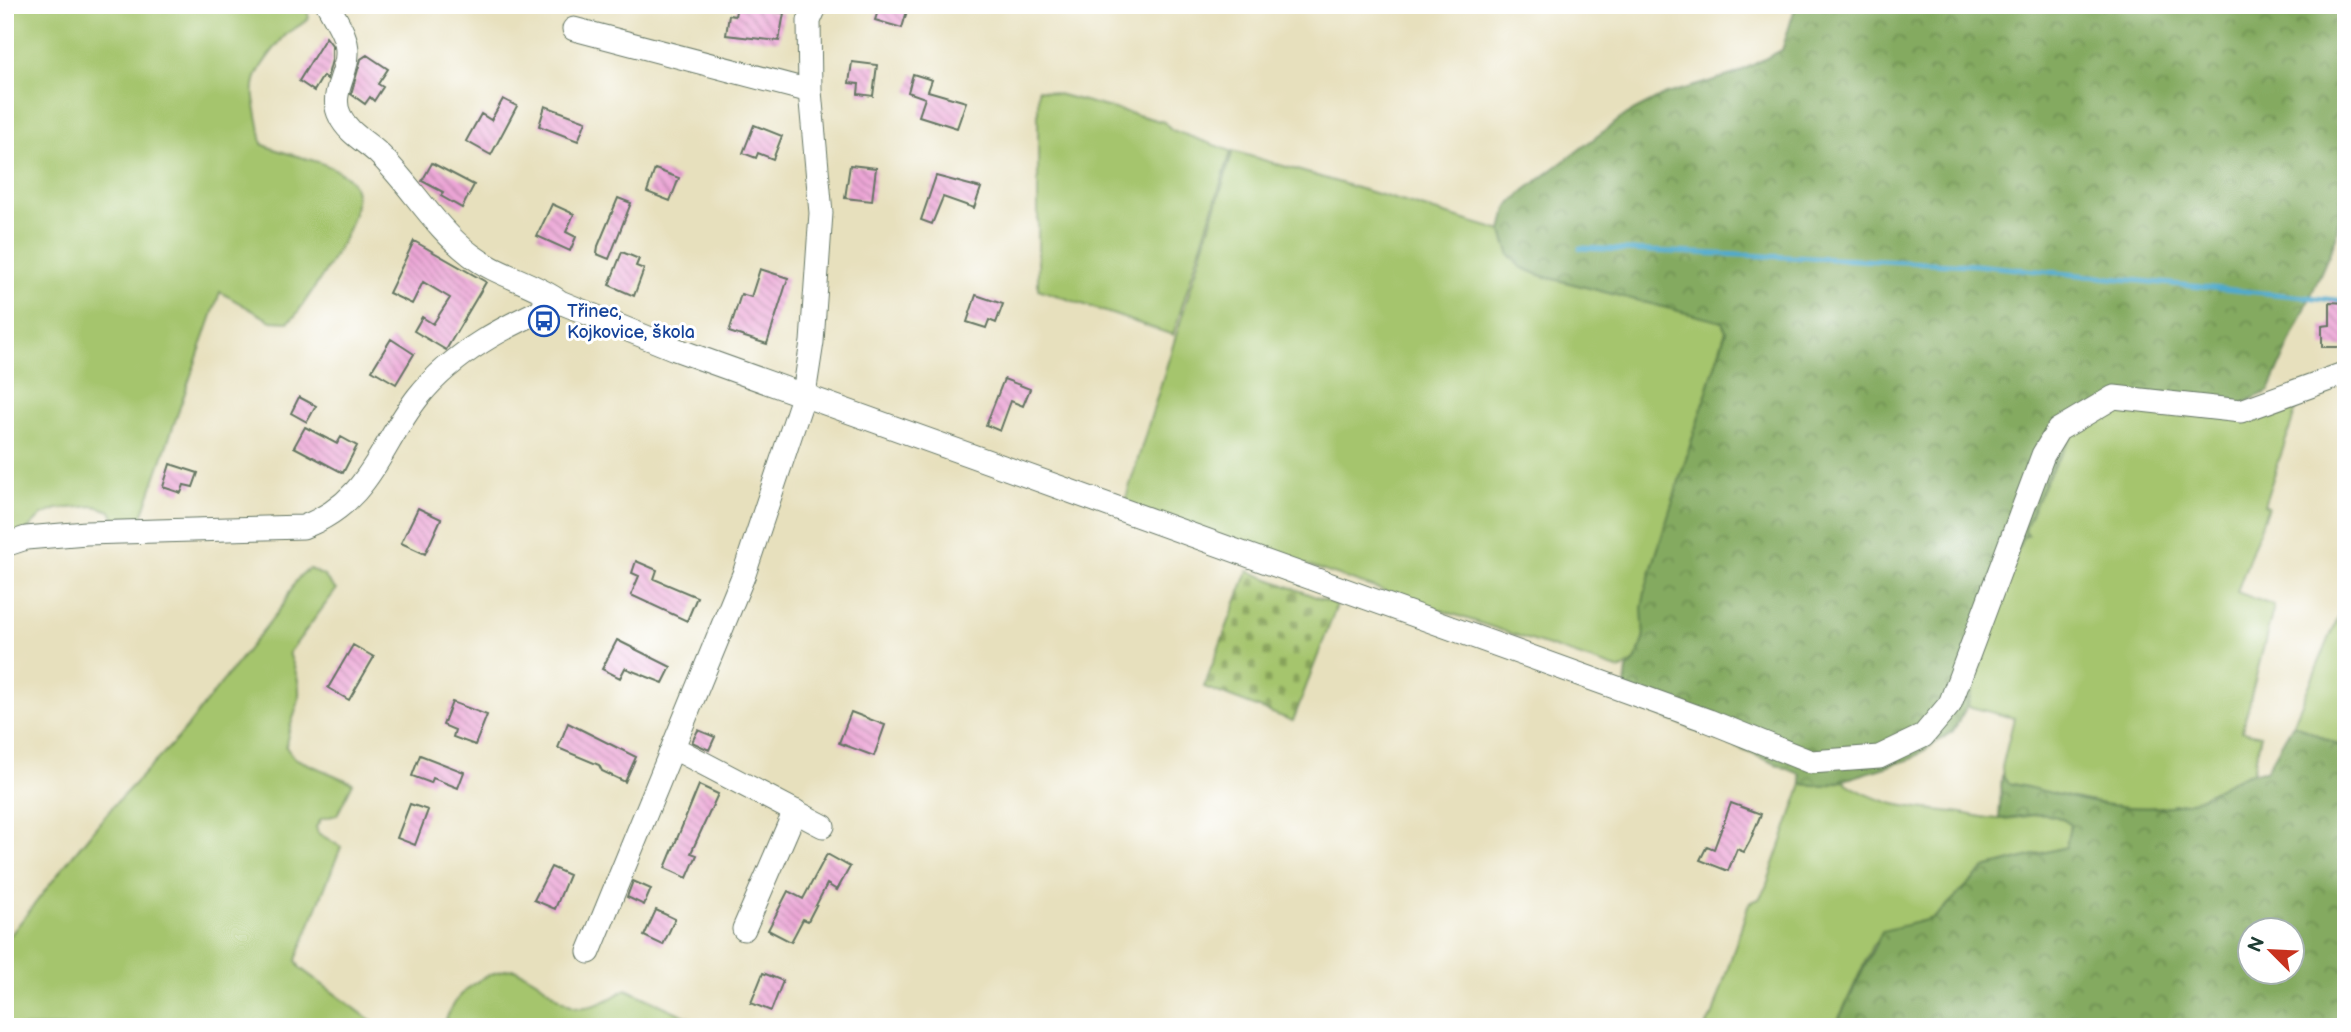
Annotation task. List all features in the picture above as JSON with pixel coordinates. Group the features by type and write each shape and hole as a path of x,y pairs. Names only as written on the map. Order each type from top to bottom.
{"street":[{"path":"328,5 346,40 348,56 336,102 338,114 348,129 377,153 451,238 472,256 546,292 560,302 675,349 1709,721 1811,762 1879,757 1923,736 1950,704 2043,455 2058,430 2114,397 2241,411 2346,373"},
{"path":"589,952 744,574 804,394 812,342 821,213 810,91 809,21 816,5"},
{"path":"574,29 810,91"},
{"path":"5,545 26,538 86,533 303,527 324,519 338,510 371,474 418,398 457,356 526,317 560,302"},
{"path":"674,748 823,826"},
{"path":"744,929 795,811"}],"green space":[{"path":"5,5 306,5 309,18 283,38 256,78 254,98 262,144 338,171 347,177 355,189 356,206 350,225 328,267 296,315 288,322 271,321 220,292 141,519 115,520 111,511 95,506 57,509 42,515 27,530 5,537"},
{"path":"1796,5 2346,5 2346,164 2336,238 2269,391 2214,417 2124,410 2081,423 2048,475 2027,524 2025,532 2028,535 2022,538 1967,706 1953,731 1911,759 1825,786 1802,784 1800,774 1645,709 1625,686 1627,669 1635,661 1644,640 1642,608 1646,587 1726,331 1722,322 1542,276 1520,267 1510,256 1502,231 1507,208 1525,190 1627,114 1664,95 1735,74 1782,50"},
{"path":"1038,89 1164,122 1172,130 1231,151 1173,335 1038,289"},
{"path":"1233,151 1502,231 1507,248 1515,260 1542,276 1722,322 1726,330 1646,587 1644,640 1635,661 1620,670 1124,504"},
{"path":"2297,407 2264,505 2268,507 2237,592 2274,606 2242,731 2261,735 2253,771 2205,797 2182,805 2157,808 2106,805 2003,780 2002,767 2014,718 1967,706 1967,702 2027,522 2060,454 2081,423 2124,410 2214,417"},
{"path":"310,569 324,576 336,590 289,653 297,677 299,696 286,747 294,758 353,783 337,815 321,819 316,827 318,833 341,847 296,960 300,968 380,1027 5,1027 5,942 114,805 178,738 283,605 297,579"},
{"path":"1248,571 1337,605 1293,721 1204,687"},
{"path":"2346,599 2346,748 2293,724"},
{"path":"2293,724 2346,748 2346,1027 1835,1027 1882,931 1934,918 1985,868 2066,847 2070,825 2063,819 2036,814 1999,819 2002,775 2008,783 2071,797 2114,805 2156,807 2189,802 2254,773 2266,771"},
{"path":"1843,781 1871,796 1910,807 1998,819 2054,816 2070,824 2066,847 1985,868 1934,918 1911,924 1873,944 1835,1027 1705,1027 1713,1014 1749,903 1759,899 1766,887 1802,784 1825,786"},
{"path":"514,969 576,1007 588,1007 605,1001 626,989 709,1027 444,1027 454,1005 470,987 491,974"}],"building":[{"path":"880,5 907,11 902,28 875,20"},
{"path":"737,6 784,13 779,41 726,35 729,15 735,16"},
{"path":"326,37 332,45 332,60 327,79 323,76 314,91 299,81"},
{"path":"367,55 388,69 378,84 383,87 374,101 370,97 365,104 351,94 361,59"},
{"path":"852,62 877,65 873,96 858,94 859,84 849,83"},
{"path":"913,74 932,80 928,91 966,102 957,128 919,116 925,98 908,92"},
{"path":"503,99 517,106 491,155 466,141 481,114 491,120"},
{"path":"545,106 586,121 578,141 539,126"},
{"path":"754,125 782,136 773,159 758,153 756,158 743,153"},
{"path":"432,163 474,185 462,208 441,196 443,192 422,181"},
{"path":"850,165 876,168 872,201 845,198"},
{"path":"655,169 679,178 670,201 647,192"},
{"path":"936,176 981,188 974,208 943,197 932,224 921,220"},
{"path":"618,198 631,203 609,259 597,254 598,246"},
{"path":"552,204 574,214 566,232 576,237 570,251 537,236"},
{"path":"414,241 486,282 446,350 414,331 422,317 433,324 450,298 423,282 412,304 389,293"},
{"path":"622,252 639,259 636,266 644,269 634,296 609,285"},
{"path":"760,269 788,278 767,344 729,332 741,294 751,297"},
{"path":"976,295 1003,304 996,323 989,320 986,328 967,322"},
{"path":"2330,302 2346,303 2346,347 2322,347 2322,326 2330,325"},
{"path":"391,339 414,354 396,384 372,370"},
{"path":"1004,379 1030,389 1023,406 1011,401 1000,431 986,425"},
{"path":"299,397 316,406 307,422 291,413"},
{"path":"305,427 337,444 341,437 357,446 343,473 294,447"},
{"path":"170,464 198,473 193,487 184,485 181,493 163,487"},
{"path":"418,508 441,519 425,554 401,543"},
{"path":"636,561 657,570 654,579 697,597 687,621 631,595 639,576 632,573"},
{"path":"617,640 671,667 663,683 625,668 620,678 602,669"},
{"path":"353,645 374,657 349,700 328,688"},
{"path":"452,702 487,715 475,745 453,737 455,730 443,725"},
{"path":"851,712 885,725 874,756 839,743"},
{"path":"568,723 636,757 625,782 602,771 599,765 558,748"},
{"path":"698,730 715,737 709,750 692,742"},
{"path":"420,755 464,772 458,788 433,778 431,783 412,776"},
{"path":"699,785 718,794 691,853 697,855 687,878 665,868"},
{"path":"1731,803 1761,814 1744,852 1737,849 1728,871 1700,860 1707,846 1714,849"},
{"path":"410,804 428,810 415,845 397,838"},
{"path":"827,854 850,867 837,890 827,884 808,921 803,919 791,942 768,930 788,891 803,899"},
{"path":"551,867 569,875 555,909 534,900"},
{"path":"633,881 651,889 644,905 627,897"},
{"path":"656,910 675,919 663,945 644,936"},
{"path":"763,973 783,981 771,1011 751,1003"}],"waterway":[{"path":"1580,248 1976,265 2346,301"}],"place":[{"name":"Třinec, Kojkovice, škola","path":"544,321"}]}
